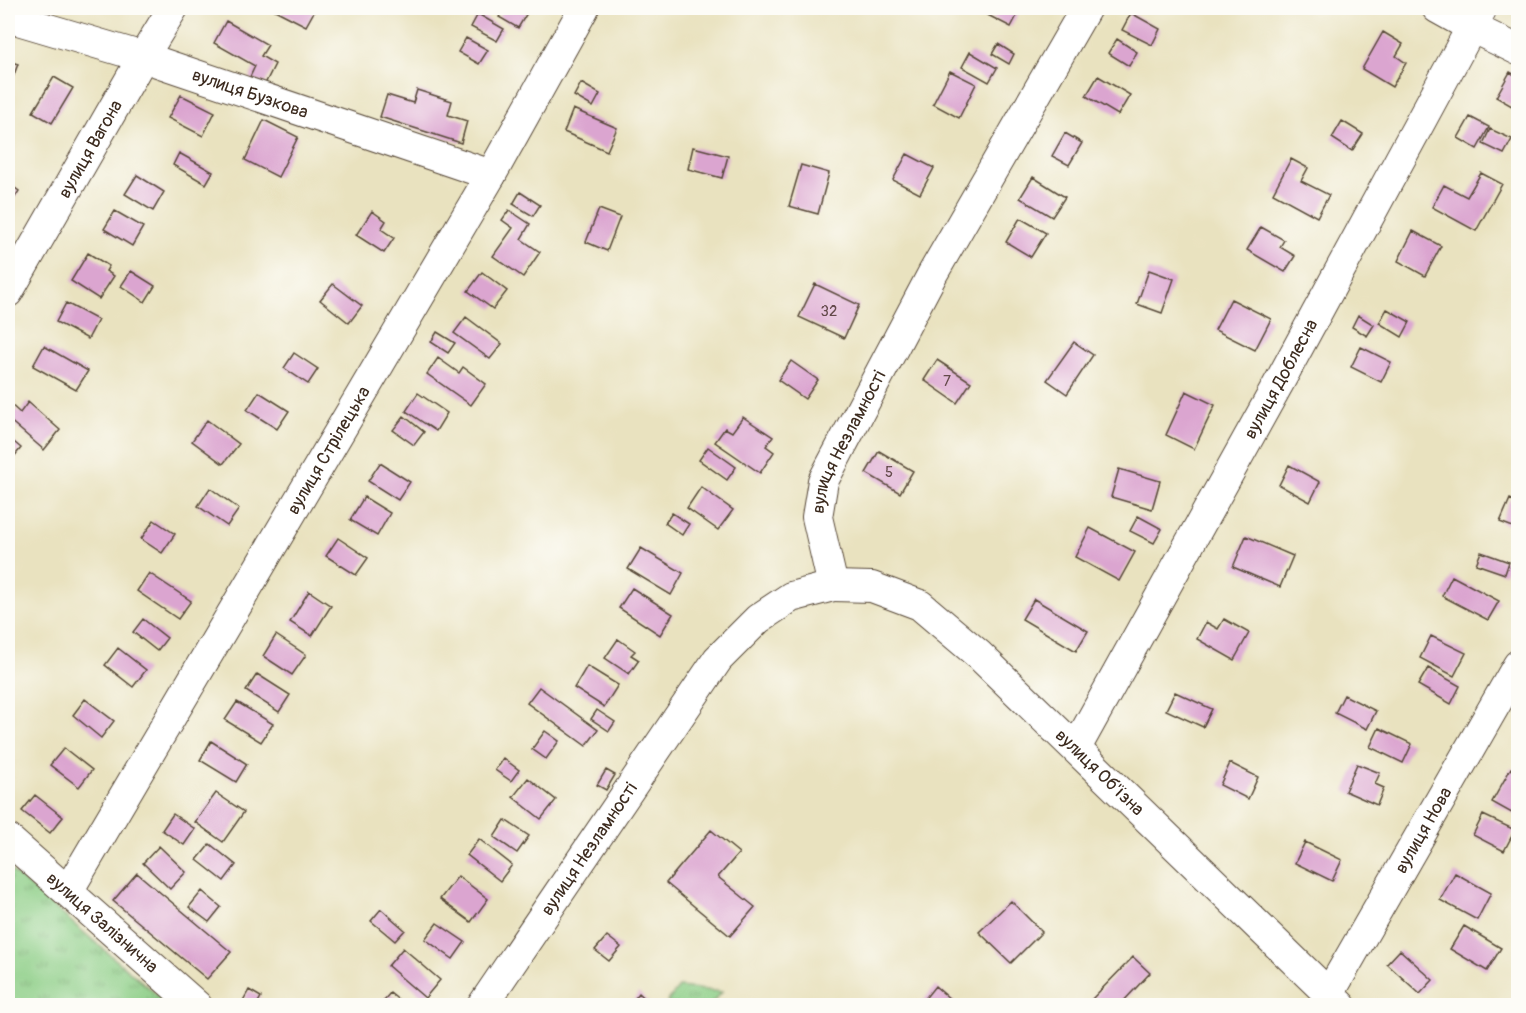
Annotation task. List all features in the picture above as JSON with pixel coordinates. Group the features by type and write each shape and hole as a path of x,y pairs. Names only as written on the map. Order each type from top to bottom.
{"street":[{"name":"вулиця Вагона","path":"8,292 173,8"},
{"name":"вулиця Стрілецька","path":"68,891 491,175 584,8"},
{"name":"вулиця Незламності","path":"482,1005 718,659 758,619 791,597 833,586 817,517 823,481 933,273 1086,8"},
{"path":"1437,8 1477,17 1518,50"},
{"name":"вулиця Бузкова","path":"8,17 143,57 491,175"},
{"name":"вулиця Доблесна","path":"1076,748 1281,379 1477,17"},
{"name":"вулиця Об'їзна","path":"833,586 872,587 920,605 979,655 1335,1000"},
{"name":"вулиця Нова","path":"1335,1000 1518,665"},
{"name":"вулиця Залізнична","path":"8,839 197,1005"}],"green space":[{"path":"8,868 169,1005 8,1005"},
{"path":"679,987 722,992 710,1005 671,1005 667,1002"}],"building":[{"path":"271,8 316,8 306,26"},
{"path":"505,8 530,8 518,28 499,17"},
{"path":"974,8 1021,8 1011,27"},
{"path":"1131,13 1160,29 1152,45 1122,30"},
{"path":"478,14 504,29 497,41 471,27"},
{"path":"226,21 268,45 261,56 275,64 265,84 249,79 255,66 214,43"},
{"path":"1383,32 1403,44 1396,56 1406,63 1392,87 1362,69"},
{"path":"466,38 488,50 479,64 458,52"},
{"path":"1117,39 1137,52 1129,66 1108,53"},
{"path":"998,44 1014,54 1009,64 992,54"},
{"path":"970,52 997,68 989,82 962,67"},
{"path":"8,61 18,64 12,80 8,79"},
{"path":"950,71 976,84 959,118 933,104"},
{"path":"1510,72 1518,77 1517,109 1496,97"},
{"path":"1098,76 1130,95 1118,115 1086,96"},
{"path":"54,77 73,88 52,123 33,112"},
{"path":"581,83 600,94 593,107 574,96"},
{"path":"417,90 452,101 448,115 467,121 461,143 380,117 387,95 413,103"},
{"path":"181,95 215,112 203,136 168,118"},
{"path":"573,109 617,128 607,151 564,132"},
{"path":"1470,117 1489,127 1477,149 1458,138"},
{"path":"264,120 298,137 278,177 245,160"},
{"path":"1342,121 1363,134 1352,151 1332,138"},
{"path":"1490,129 1512,139 1504,154 1483,144"},
{"path":"1065,133 1082,143 1069,165 1052,156"},
{"path":"693,147 728,156 722,178 688,169"},
{"path":"179,153 213,172 206,184 173,165"},
{"path":"907,154 934,168 920,194 893,180"},
{"path":"1291,159 1308,168 1301,181 1329,195 1317,217 1273,193"},
{"path":"801,165 829,173 818,214 789,206"},
{"path":"1481,173 1502,184 1476,231 1432,207 1444,185 1467,197"},
{"path":"137,175 164,192 153,211 125,194"},
{"path":"1033,177 1065,197 1052,217 1020,198"},
{"path":"8,183 19,191 8,208"},
{"path":"520,192 540,205 533,216 513,204"},
{"path":"599,209 620,217 607,251 586,242"},
{"path":"509,210 530,224 521,239 540,252 523,277 493,256 513,228 502,220"},
{"path":"115,211 143,227 132,246 104,229"},
{"path":"372,211 386,221 381,229 394,238 384,253 356,235"},
{"path":"1020,218 1046,233 1031,257 1006,242"},
{"path":"1261,227 1284,240 1280,247 1295,256 1285,272 1247,250"},
{"path":"1413,231 1441,246 1425,276 1398,261"},
{"path":"88,253 109,266 106,271 114,276 99,299 71,281"},
{"path":"1149,270 1174,279 1162,313 1137,304"},
{"path":"131,271 155,286 145,302 121,286"},
{"path":"482,272 507,291 493,309 468,291"},
{"path":"333,284 362,306 349,323 320,300"},
{"path":"815,284 859,305 844,338 799,317"},
{"path":"1231,299 1271,319 1255,350 1215,330"},
{"path":"66,303 98,320 88,339 56,322"},
{"path":"1387,309 1410,322 1402,337 1379,323"},
{"path":"1358,315 1374,325 1367,336 1352,327"},
{"path":"466,317 502,344 490,359 454,333"},
{"path":"437,332 455,343 448,353 431,342"},
{"path":"1074,342 1093,355 1067,394 1047,380"},
{"path":"44,346 88,371 76,390 33,366"},
{"path":"1361,347 1391,362 1381,382 1351,367"},
{"path":"294,353 318,369 308,384 284,368"},
{"path":"438,358 459,373 463,367 486,384 471,405 427,374"},
{"path":"937,360 971,382 957,403 924,380"},
{"path":"791,361 818,380 805,399 778,380"},
{"path":"1186,391 1215,405 1194,449 1166,435"},
{"path":"259,392 289,411 277,429 247,410"},
{"path":"418,393 447,413 436,431 406,411"},
{"path":"8,402 20,413 28,402 60,430 44,450 8,419"},
{"path":"404,416 424,432 414,445 393,430"},
{"path":"743,417 773,437 766,446 774,452 760,473 715,442 725,428 732,432"},
{"path":"207,420 239,444 223,464 192,441"},
{"path":"8,437 21,448 8,464"},
{"path":"708,447 736,467 727,480 699,460"},
{"path":"879,451 913,471 900,493 866,473"},
{"path":"380,463 410,482 398,500 368,481"},
{"path":"1289,465 1320,482 1310,502 1279,485"},
{"path":"1119,469 1160,481 1152,509 1111,497"},
{"path":"701,487 733,510 718,530 687,508"},
{"path":"210,488 239,509 227,526 198,506"},
{"path":"364,497 390,513 377,536 350,520"},
{"path":"1510,499 1518,503 1518,529 1500,522"},
{"path":"672,513 689,524 682,535 665,523"},
{"path":"1138,516 1162,529 1154,543 1130,531"},
{"path":"154,520 175,534 162,553 141,539"},
{"path":"1090,528 1135,552 1119,581 1075,557"},
{"path":"1246,536 1293,556 1280,587 1233,567"},
{"path":"338,538 368,558 356,575 326,556"},
{"path":"641,548 683,573 671,595 628,569"},
{"path":"1481,552 1509,562 1505,574 1476,564"},
{"path":"149,573 191,601 178,619 137,591"},
{"path":"1452,576 1499,601 1488,620 1442,596"},
{"path":"632,588 673,614 660,635 619,608"},
{"path":"309,591 331,606 312,636 290,622"},
{"path":"1034,599 1088,631 1076,651 1022,619"},
{"path":"143,619 167,638 157,651 133,632"},
{"path":"1224,619 1249,633 1234,660 1197,639 1206,622 1218,629"},
{"path":"276,635 306,655 292,675 263,656"},
{"path":"1431,636 1466,653 1454,676 1420,658"},
{"path":"618,639 635,651 631,655 639,660 629,674 605,658"},
{"path":"118,648 146,670 133,687 105,665"},
{"path":"587,666 618,685 604,707 574,688"},
{"path":"1428,668 1460,686 1451,704 1418,685"},
{"path":"257,674 290,695 279,712 246,691"},
{"path":"539,687 598,730 586,746 527,703"},
{"path":"1175,692 1212,709 1203,727 1166,710"},
{"path":"1344,695 1376,711 1367,729 1335,713"},
{"path":"85,699 114,721 101,738 73,715"},
{"path":"237,702 273,724 261,742 225,720"},
{"path":"597,710 615,722 609,731 591,719"},
{"path":"1379,728 1412,744 1403,763 1370,747"},
{"path":"545,731 559,741 546,759 532,749"},
{"path":"211,741 247,764 236,782 200,760"},
{"path":"64,748 92,770 79,787 50,765"},
{"path":"503,758 519,770 511,781 495,770"},
{"path":"1230,763 1258,777 1248,799 1220,785"},
{"path":"1357,764 1380,773 1375,784 1384,788 1377,805 1345,791"},
{"path":"1511,768 1518,772 1517,816 1492,802"},
{"path":"606,770 615,775 606,790 597,785"},
{"path":"528,778 556,800 541,819 513,797"},
{"path":"216,793 244,812 223,842 195,822"},
{"path":"35,795 63,817 50,833 22,811"},
{"path":"173,814 195,829 184,845 162,830"},
{"path":"1483,815 1515,830 1504,851 1473,835"},
{"path":"505,820 529,836 517,853 494,837"},
{"path":"711,830 739,853 718,877 755,907 730,936 666,883"},
{"path":"479,839 512,865 500,881 467,855"},
{"path":"1305,842 1342,860 1332,881 1295,863"},
{"path":"210,844 236,865 224,881 197,860"},
{"path":"159,846 186,872 170,889 143,863"},
{"path":"137,873 231,952 207,979 113,901"},
{"path":"1455,873 1491,893 1477,920 1440,900"},
{"path":"458,876 488,899 471,922 440,899"},
{"path":"202,891 221,907 209,922 189,907"},
{"path":"1011,901 1042,932 1011,963 979,932"},
{"path":"381,909 405,930 395,941 371,921"},
{"path":"437,923 465,942 453,959 425,939"},
{"path":"1464,926 1501,948 1487,971 1450,949"},
{"path":"607,936 621,947 609,961 595,950"},
{"path":"403,948 440,980 425,998 388,966"},
{"path":"1400,950 1433,980 1420,994 1387,964"},
{"path":"1133,957 1150,973 1119,1006 1099,1006 1092,999"},
{"path":"935,986 958,1006 919,1006"},
{"path":"249,990 261,997 256,1006 240,1006"},
{"path":"390,993 406,1006 379,1006"},
{"path":"639,993 653,1006 629,1006"}]}
